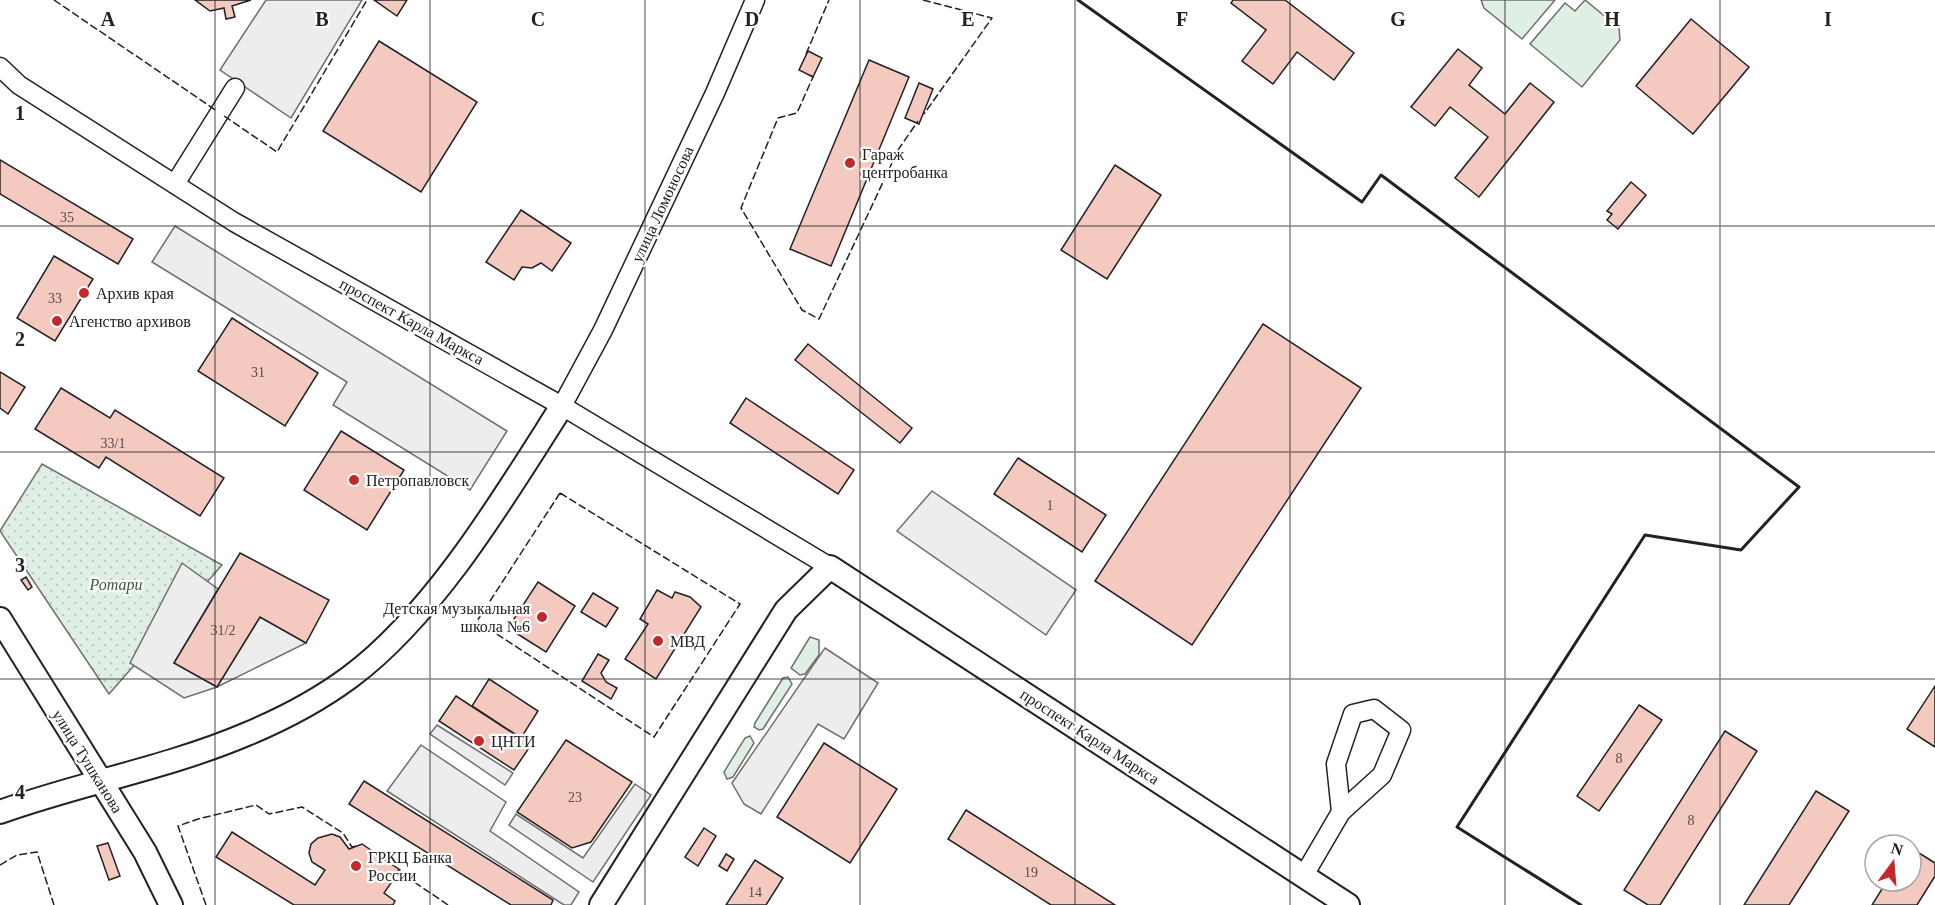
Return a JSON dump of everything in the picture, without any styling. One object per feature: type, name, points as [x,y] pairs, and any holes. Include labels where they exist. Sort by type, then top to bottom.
[{"type":"main road","points":[[0,813],[62,790],[178,759],[246,734],[304,706],[351,677],[386,646],[450,572],[481,530],[562,406]]},
{"type":"main road","points":[[601,905],[786,610],[830,567]]},
{"type":"main road","name":"проспект Карла Маркса","points":[[830,567],[1348,905]]},
{"type":"main road","name":"улица Тушканова","points":[[0,619],[145,852],[171,905]]},
{"type":"street","name":"улица Ломоносова","points":[[562,406],[603,330],[715,93],[755,0]]},
{"type":"street","name":"проспект Карла Маркса","points":[[0,67],[19,85],[273,244],[562,406],[830,567]]},
{"type":"street","points":[[176,184],[235,88]]},
{"type":"street","points":[[1303,877],[1341,812],[1382,775],[1401,729],[1374,709],[1353,714],[1336,764],[1341,812]]},
{"type":"green space","points":[[1481,0],[1555,0],[1522,39],[1484,8]]},
{"type":"green space","points":[[1585,0],[1619,28],[1620,40],[1582,87],[1530,44],[1565,3],[1575,11]]},
{"type":"green space","name":"Ротари","points":[[42,464],[222,565],[109,694],[0,531]]},
{"type":"green space","points":[[810,637],[819,640],[819,655],[805,674],[800,675],[791,668]]},
{"type":"green space","points":[[788,677],[792,684],[763,729],[759,730],[754,727],[783,678]]},
{"type":"green space","points":[[750,736],[754,743],[733,777],[727,779],[724,772],[745,738]]},
{"type":"shaded area","points":[[266,0],[362,0],[291,118],[220,70]]},
{"type":"shaded area","points":[[175,226],[507,431],[470,490],[333,405],[347,382],[152,262]]},
{"type":"shaded area","points":[[932,491],[1076,590],[1046,635],[897,531]]},
{"type":"shaded area","points":[[182,563],[218,589],[174,663],[217,687],[184,698],[130,663]]},
{"type":"shaded area","points":[[260,617],[306,643],[217,687]]},
{"type":"shaded area","points":[[825,648],[878,683],[844,739],[818,724],[761,814],[744,804],[732,783]]},
{"type":"shaded area","points":[[437,725],[513,773],[505,785],[430,734]]},
{"type":"shaded area","points":[[421,745],[506,802],[490,831],[579,892],[571,905],[564,905],[387,791]]},
{"type":"shaded area","points":[[635,784],[651,795],[593,882],[509,825],[516,814],[583,858]]},
{"type":"building","points":[[195,0],[251,0],[232,6],[235,17],[226,19],[224,8],[210,11]]},
{"type":"building","points":[[374,0],[407,0],[397,16]]},
{"type":"building","points":[[1233,0],[1285,0],[1354,53],[1334,80],[1297,52],[1273,84],[1242,61],[1266,30],[1231,3]]},
{"type":"building","points":[[1691,19],[1749,67],[1693,134],[1636,86]]},
{"type":"building","points":[[379,41],[477,102],[421,192],[323,131]]},
{"type":"building","points":[[1458,49],[1482,68],[1469,85],[1505,114],[1530,83],[1554,102],[1479,197],[1455,178],[1488,137],[1450,107],[1435,126],[1411,107]]},
{"type":"building","points":[[808,51],[822,58],[813,77],[799,70]]},
{"type":"building","name":"Гараж центробанка","points":[[869,60],[909,77],[831,266],[790,249]]},
{"type":"building","points":[[919,83],[933,89],[919,124],[905,118]]},
{"type":"building","points":[[0,160],[133,239],[118,264],[0,194]]},
{"type":"building","points":[[1115,165],[1161,195],[1107,279],[1061,250]]},
{"type":"building","points":[[1631,182],[1646,195],[1618,229],[1607,220],[1612,214],[1607,211]]},
{"type":"building","points":[[521,210],[571,243],[552,271],[541,263],[532,268],[522,267],[514,280],[486,262]]},
{"type":"building","points":[[54,256],[93,279],[55,341],[17,318]]},
{"type":"building","points":[[232,318],[318,373],[285,426],[198,371]]},
{"type":"building","points":[[1263,324],[1361,388],[1192,645],[1095,581]]},
{"type":"building","points":[[808,344],[912,428],[900,443],[795,360]]},
{"type":"building","points":[[0,372],[25,387],[8,414],[0,408]]},
{"type":"building","points":[[61,388],[110,418],[115,410],[224,478],[200,516],[106,457],[99,468],[35,429]]},
{"type":"building","points":[[746,398],[854,470],[838,494],[730,423]]},
{"type":"building","name":"Петропавловск","points":[[341,431],[404,470],[367,530],[304,490]]},
{"type":"building","points":[[1018,458],[1106,515],[1082,552],[994,494]]},
{"type":"building","points":[[240,553],[329,600],[306,643],[260,617],[217,687],[174,663]]},
{"type":"building","points":[[26,577],[32,587],[28,590],[21,580]]},
{"type":"building","name":"Детская музыкальная школа №6","points":[[538,582],[575,606],[546,652],[508,628]]},
{"type":"building","name":"МВД","points":[[657,590],[672,598],[675,592],[690,597],[701,607],[656,679],[625,659],[648,624],[640,619]]},
{"type":"building","points":[[593,593],[618,608],[606,627],[581,612]]},
{"type":"building","points":[[598,654],[609,660],[601,673],[606,682],[617,688],[611,699],[582,681]]},
{"type":"building","points":[[489,679],[538,711],[521,738],[472,706]]},
{"type":"building","points":[[1935,686],[1935,747],[1907,729]]},
{"type":"building","points":[[456,696],[531,745],[514,770],[439,721]]},
{"type":"building","points":[[1639,705],[1662,720],[1599,811],[1577,796]]},
{"type":"building","points":[[1725,731],[1757,751],[1660,905],[1648,905],[1624,890]]},
{"type":"building","points":[[566,740],[632,782],[591,842],[572,848],[517,812]]},
{"type":"building","points":[[824,743],[897,789],[850,863],[777,817]]},
{"type":"building","points":[[364,781],[553,900],[551,905],[511,905],[349,804]]},
{"type":"building","points":[[1816,791],[1849,811],[1789,905],[1744,905]]},
{"type":"building","points":[[966,810],[1115,905],[1051,905],[948,839]]},
{"type":"building","points":[[704,828],[716,836],[698,866],[685,857]]},
{"type":"building","name":"ГРКЦ Банка России","points":[[232,832],[315,885],[325,870],[312,862],[309,853],[311,844],[318,838],[332,834],[340,837],[349,849],[362,844],[400,870],[384,893],[395,901],[393,905],[294,905],[216,857]]},
{"type":"building","points":[[108,843],[120,876],[109,880],[97,846]]},
{"type":"building","points":[[726,854],[734,859],[727,871],[719,866]]},
{"type":"building","points":[[1923,856],[1935,863],[1935,876],[1917,905],[1872,905],[1880,893],[1923,893]]},
{"type":"building","points":[[755,860],[783,878],[766,905],[726,905]]},
{"type":"fence","points":[[54,0],[217,111]]},
{"type":"fence","points":[[224,116],[277,152],[367,0]]},
{"type":"fence","points":[[806,54],[829,0]]},
{"type":"fence","points":[[923,0],[992,18],[924,114]]},
{"type":"fence","points":[[810,75],[813,77],[797,113],[778,118],[741,208],[802,310],[819,319],[898,150],[918,121]]},
{"type":"fence","points":[[560,493],[740,604],[654,737],[477,621],[560,493]]},
{"type":"fence","points":[[206,905],[178,826],[256,805],[269,814],[302,807],[343,833],[352,847],[356,846]]},
{"type":"fence","points":[[0,865],[17,855],[37,852],[54,905]]},
{"type":"fence","points":[[399,869],[398,871],[448,905]]},
{"type":"wall","points":[[1078,0],[1362,202],[1381,175],[1799,487],[1741,550],[1645,535],[1457,827],[1581,905]]},
{"type":"place","name":"Гараж центробанка","points":[[850,163]]},
{"type":"place","name":"Архив края","points":[[84,293]]},
{"type":"place","name":"Агенство архивов","points":[[57,321]]},
{"type":"place","name":"Петропавловск","points":[[354,480]]},
{"type":"place","name":"Детская музыкальная школа №6","points":[[542,617]]},
{"type":"place","name":"МВД","points":[[658,641]]},
{"type":"place","name":"ЦНТИ","points":[[479,741]]},
{"type":"place","name":"ГРКЦ Банка России","points":[[356,866]]}]
